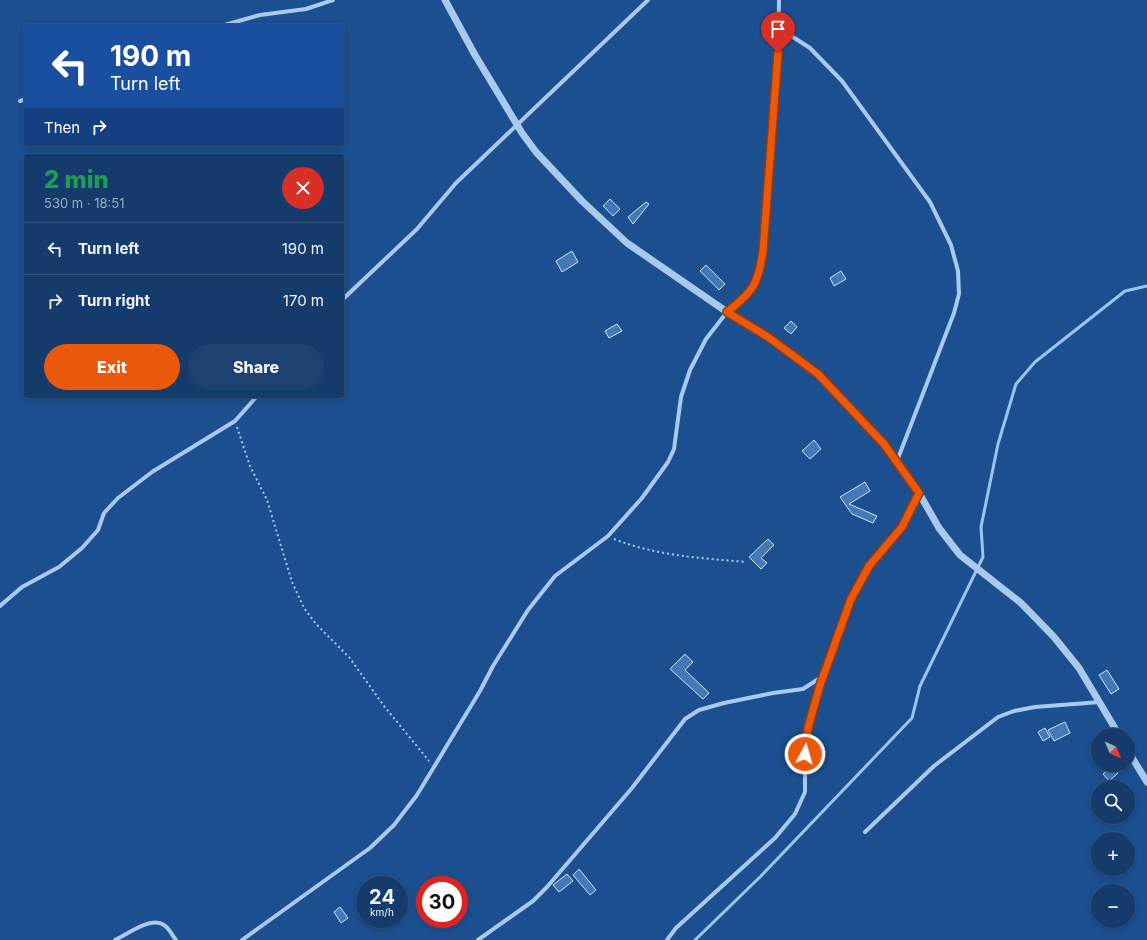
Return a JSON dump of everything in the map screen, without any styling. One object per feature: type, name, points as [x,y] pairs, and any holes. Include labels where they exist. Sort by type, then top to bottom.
[{"type":"street","points":[[228,24],[260,15],[306,9],[333,0]]},
{"type":"street","points":[[445,0],[475,55],[518,126],[536,152],[582,201],[627,243],[727,312],[768,337],[818,374],[884,444],[919,493],[939,528],[955,549],[1037,618],[1079,668],[1115,728]]},
{"type":"street","points":[[344,298],[420,226],[456,183],[518,126],[648,0]]},
{"type":"street","points":[[242,940],[370,848],[394,825],[417,795],[434,768],[480,691],[492,666],[528,610],[555,576],[608,536],[642,498],[668,462],[674,449],[685,381],[706,339],[727,312],[751,290],[759,276],[763,251],[773,129],[779,28],[779,0]]},
{"type":"street","points":[[779,28],[810,48],[842,81],[930,202],[951,245],[958,271],[959,294],[954,313],[897,461]]},
{"type":"street","points":[[20,101],[24,100]]},
{"type":"street","points":[[0,606],[22,588],[59,567],[82,548],[98,530],[104,513],[118,498],[152,472],[235,421],[255,398]]},
{"type":"street","points":[[667,940],[676,928],[775,838],[795,814],[805,792],[805,744],[823,676],[851,599],[869,566],[902,527],[919,493]]},
{"type":"street","points":[[478,940],[533,901],[547,887],[632,788],[685,719],[699,710],[724,703],[773,693],[803,689],[823,676]]},
{"type":"street","points":[[865,832],[934,766],[998,717],[1014,711],[1035,707],[1100,702]]},
{"type":"street","points":[[1135,762],[1147,782]]},
{"type":"street","points":[[116,940],[151,923],[158,922],[164,925],[176,940]]},
{"type":"path","points":[[235,421],[250,466],[267,500],[292,582],[304,608],[316,624],[349,657],[384,706],[434,768]]},
{"type":"path","points":[[608,536],[644,550],[666,554],[746,562]]},
{"type":"building","points":[[610,199],[620,209],[613,216],[603,206]]},
{"type":"building","points":[[646,202],[649,204],[633,224],[628,217]]},
{"type":"building","points":[[572,251],[578,262],[562,272],[556,261]]},
{"type":"building","points":[[706,265],[725,284],[719,290],[700,271]]},
{"type":"building","points":[[841,271],[846,279],[834,286],[830,278]]},
{"type":"building","points":[[791,321],[797,327],[791,334],[784,328]]},
{"type":"building","points":[[617,324],[622,331],[609,338],[605,331]]},
{"type":"building","points":[[814,440],[821,449],[810,459],[802,451]]},
{"type":"building","points":[[865,482],[870,491],[849,504],[877,516],[873,523],[852,514],[840,497]]},
{"type":"building","points":[[768,539],[774,545],[761,558],[767,563],[761,569],[749,557]]},
{"type":"building","points":[[685,654],[693,662],[685,670],[709,693],[703,699],[670,669]]},
{"type":"building","points":[[1107,670],[1119,689],[1111,694],[1099,675]]},
{"type":"building","points":[[1065,722],[1070,733],[1054,741],[1048,730]]},
{"type":"building","points":[[1045,728],[1050,737],[1043,741],[1038,732]]},
{"type":"building","points":[[1105,772],[1118,773],[1110,780],[1108,780],[1103,774]]},
{"type":"building","points":[[579,869],[596,890],[590,895],[573,875]]},
{"type":"building","points":[[567,874],[573,881],[559,892],[553,885]]},
{"type":"building","points":[[340,907],[348,918],[341,923],[334,912]]},
{"type":"waterway","points":[[695,940],[761,876],[912,718],[920,686],[983,557],[981,527],[998,444],[1016,384],[1035,362],[1125,291],[1147,286]]},
{"type":"route","points":[[778,53],[763,251],[759,276],[751,290],[743,299],[727,312],[768,337],[818,374],[884,444],[919,493],[902,527],[869,566],[851,599],[820,685],[808,728],[805,754]]}]
